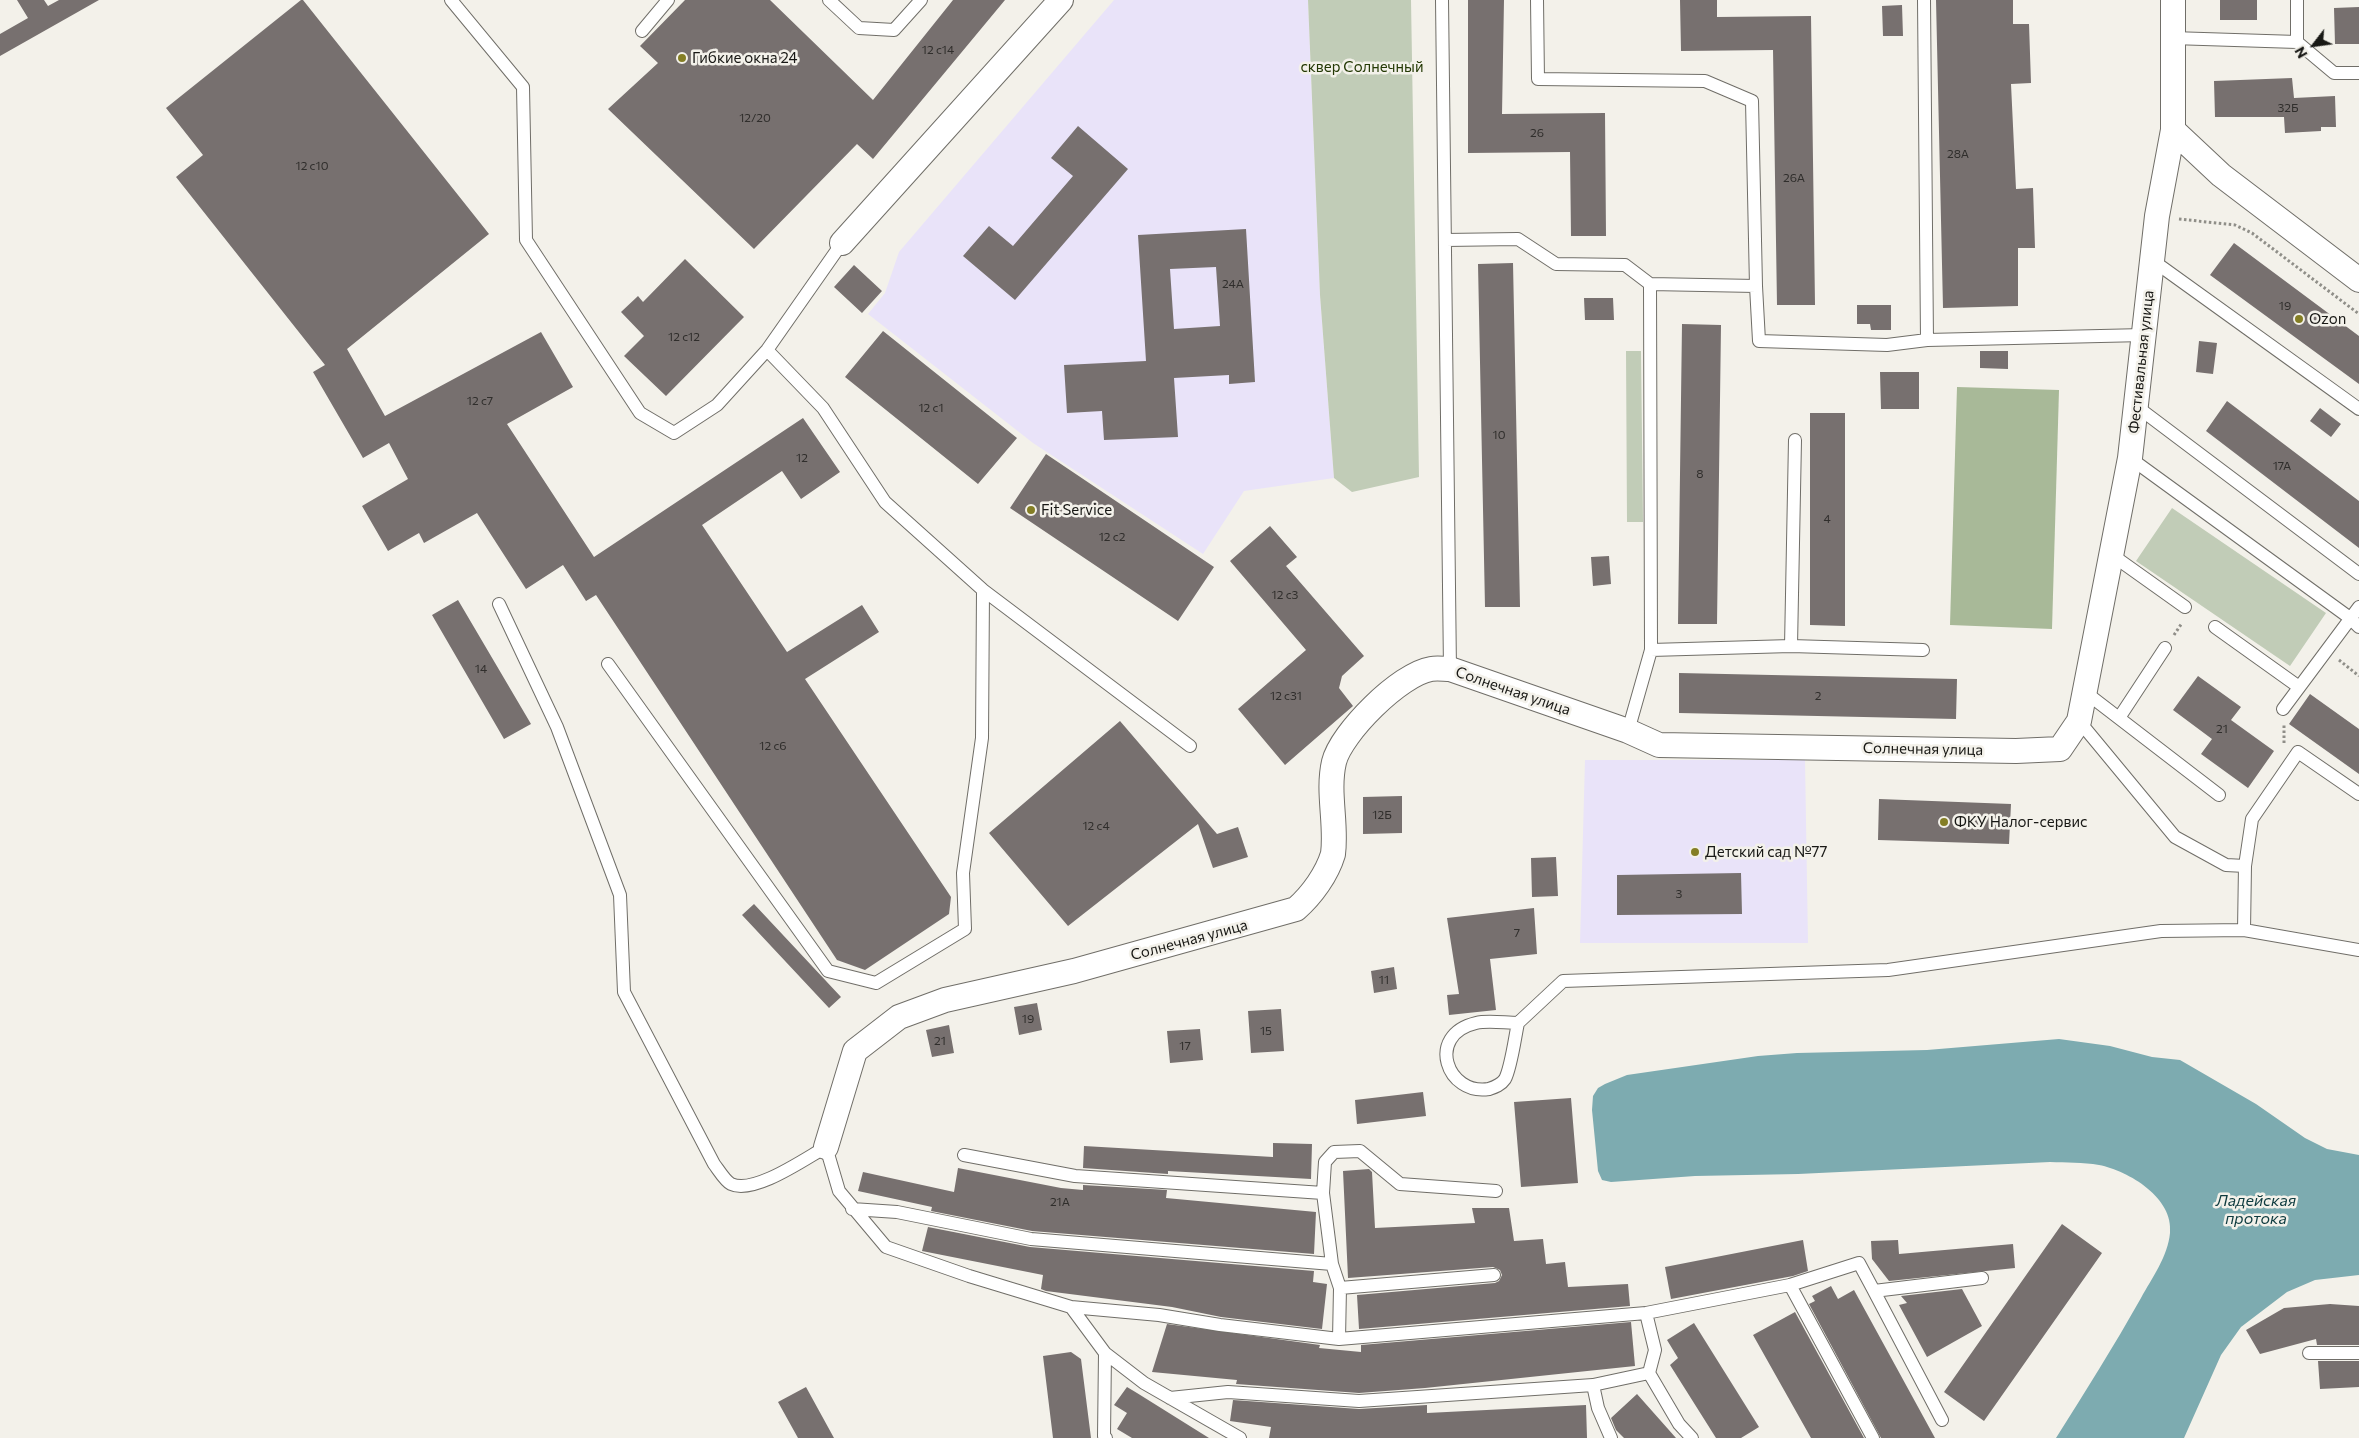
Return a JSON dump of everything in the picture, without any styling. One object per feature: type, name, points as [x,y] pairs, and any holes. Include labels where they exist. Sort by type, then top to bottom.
[{"type":"street","points":[[842,243],[1061,0]]},
{"type":"street","name":"Фестивальная улица","points":[[2079,721],[2130,458],[2157,216],[2173,130],[2173,0]]},
{"type":"street","points":[[2173,130],[2221,175],[2359,280]]},
{"type":"street","name":"Солнечная улица","points":[[826,1147],[855,1051],[899,1016],[945,1000],[1074,971],[1296,908],[1306,900],[1330,866],[1333,854],[1332,780],[1338,749],[1366,715],[1400,684],[1413,676],[1431,669],[1450,669],[1628,731],[1659,745],[2016,751],[2060,749],[2079,721]]},
{"type":"lane","points":[[451,0],[523,87],[526,240],[640,414],[674,433],[717,405],[767,350],[842,243]]},
{"type":"lane","points":[[642,30],[668,0]]},
{"type":"lane","points":[[829,0],[859,28],[894,30],[921,0]]},
{"type":"lane","points":[[1442,0],[1450,669]]},
{"type":"lane","points":[[1537,0],[1538,79],[1705,81],[1752,101],[1758,341],[1887,345],[1927,340],[2144,335]]},
{"type":"lane","points":[[1924,0],[1927,340]]},
{"type":"lane","points":[[2296,0],[2297,42]]},
{"type":"lane","points":[[2172,38],[2297,42],[2334,73],[2359,73]]},
{"type":"lane","points":[[1445,240],[1518,239],[1556,264],[1625,265],[1650,284],[1756,286]]},
{"type":"lane","points":[[2152,260],[2359,409]]},
{"type":"lane","points":[[1628,731],[1651,650],[1650,284]]},
{"type":"lane","points":[[767,350],[823,408],[885,502],[983,590],[1190,746]]},
{"type":"lane","points":[[2136,406],[2359,574]]},
{"type":"lane","points":[[1791,646],[1795,440]]},
{"type":"lane","points":[[2130,458],[2355,623]]},
{"type":"lane","points":[[2112,555],[2185,612]]},
{"type":"lane","points":[[608,664],[828,971],[876,983],[965,929],[963,873],[982,738],[983,590]]},
{"type":"lane","points":[[499,604],[557,727],[620,895],[624,992],[714,1164],[731,1184],[745,1186],[776,1176],[826,1147],[840,1191],[852,1209],[886,1247],[969,1276],[1070,1307],[1159,1315],[1220,1325],[1339,1340],[1646,1314],[1790,1285],[1859,1264],[1942,1420]]},
{"type":"lane","points":[[2283,710],[2326,651],[2355,623],[2359,608]]},
{"type":"lane","points":[[2214,627],[2299,687]]},
{"type":"lane","points":[[1651,650],[1791,646],[1923,650]]},
{"type":"lane","points":[[2119,718],[2165,648]]},
{"type":"lane","points":[[2085,692],[2219,795]]},
{"type":"lane","points":[[2079,721],[2175,837],[2226,865],[2245,866]]},
{"type":"lane","points":[[2244,930],[2245,866],[2252,819],[2298,752],[2359,794]]},
{"type":"lane","points":[[1518,1023],[1477,1022],[1459,1029],[1450,1038],[1448,1044],[1449,1070],[1464,1085],[1480,1090],[1496,1087],[1505,1079],[1518,1023],[1563,981],[1888,970],[2161,931],[2244,930],[2359,950]]},
{"type":"lane","points":[[1339,1340],[1340,1288],[1332,1264],[1323,1193],[1324,1162],[1334,1152],[1360,1151],[1400,1184],[1496,1191]]},
{"type":"lane","points":[[964,1155],[1075,1176],[1323,1193]]},
{"type":"lane","points":[[852,1209],[897,1212],[1031,1239],[1332,1264]]},
{"type":"lane","points":[[1340,1288],[1494,1275]]},
{"type":"lane","points":[[1874,1291],[1982,1278]]},
{"type":"lane","points":[[1790,1285],[1873,1438]]},
{"type":"lane","points":[[1070,1307],[1105,1353],[1144,1382],[1240,1438]]},
{"type":"lane","points":[[1646,1314],[1656,1350],[1649,1373],[1679,1424],[1692,1438]]},
{"type":"lane","points":[[1105,1353],[1104,1436],[1106,1438]]},
{"type":"lane","points":[[2309,1353],[2359,1353]]},
{"type":"lane","points":[[1170,1398],[1228,1392],[1359,1401],[1593,1385],[1649,1373]]},
{"type":"lane","points":[[1593,1385],[1598,1408],[1611,1438]]},
{"type":"path","points":[[2169,218],[2235,225],[2252,233],[2359,314]]},
{"type":"path","points":[[2165,648],[2185,612]]},
{"type":"path","points":[[2326,651],[2359,676]]},
{"type":"shaded area","points":[[1114,0],[1308,0],[1320,295],[1334,478],[1244,491],[1203,554],[1033,443],[868,314],[885,293],[899,252]]},
{"type":"shaded area","name":"Детский сад №77","points":[[1585,760],[1805,760],[1808,943],[1580,943]]},
{"type":"green space","name":"сквер Солнечный","points":[[1308,0],[1411,0],[1419,477],[1352,492],[1334,478],[1320,295]]},
{"type":"green space","points":[[1626,351],[1641,351],[1643,522],[1627,522]]},
{"type":"green space","points":[[1957,387],[2059,390],[2052,629],[1950,625]]},
{"type":"green space","points":[[2172,508],[2326,613],[2290,666],[2136,561]]},
{"type":"water","name":"Ладейская протока","points":[[2059,1039],[2110,1046],[2152,1057],[2180,1060],[2256,1104],[2305,1138],[2327,1149],[2359,1155],[2359,1275],[2315,1280],[2287,1292],[2241,1327],[2221,1355],[2184,1438],[2056,1438],[2154,1275],[2169,1242],[2169,1220],[2165,1208],[2147,1188],[2123,1173],[2093,1164],[2050,1162],[1798,1174],[1695,1176],[1611,1182],[1602,1180],[1598,1171],[1592,1110],[1593,1096],[1598,1088],[1627,1075],[1758,1056],[1797,1053],[1927,1050]]},
{"type":"building","points":[[17,0],[44,0],[48,6],[59,0],[99,0],[0,56],[0,34],[28,18]]},
{"type":"building","points":[[303,0],[489,234],[347,349],[385,416],[541,332],[573,387],[507,424],[594,557],[803,418],[840,472],[801,499],[782,471],[702,525],[787,652],[862,605],[879,632],[805,679],[951,897],[949,914],[865,970],[837,960],[596,595],[586,601],[563,565],[526,589],[477,513],[424,543],[419,533],[388,551],[362,506],[408,479],[389,443],[363,458],[313,372],[325,365],[176,177],[203,155],[166,108]]},
{"type":"building","points":[[685,0],[770,0],[873,100],[953,0],[1005,0],[873,159],[857,144],[754,249],[608,109],[658,63],[640,46]]},
{"type":"building","points":[[1468,0],[1504,0],[1502,114],[1605,113],[1606,236],[1571,236],[1570,152],[1468,153]]},
{"type":"building","points":[[1680,0],[1717,0],[1717,17],[1811,16],[1815,305],[1777,305],[1773,50],[1681,51]]},
{"type":"building","points":[[1936,0],[2013,0],[2013,24],[2029,24],[2031,83],[2011,84],[2016,189],[2033,188],[2035,248],[2018,248],[2018,306],[1943,308]]},
{"type":"building","points":[[2220,0],[2257,0],[2257,20],[2220,20]]},
{"type":"building","points":[[1902,5],[1903,36],[1883,36],[1882,6]]},
{"type":"building","points":[[2359,7],[2359,44],[2335,44],[2334,8]]},
{"type":"building","points":[[2292,78],[2294,98],[2335,96],[2336,127],[2321,127],[2321,131],[2285,133],[2284,117],[2215,117],[2214,81]]},
{"type":"building","points":[[1078,126],[1128,169],[1015,300],[963,256],[989,226],[1013,246],[1073,176],[1051,158]]},
{"type":"building","points":[[1246,229],[1255,382],[1229,384],[1229,375],[1174,378],[1178,437],[1104,440],[1102,411],[1067,413],[1064,365],[1146,361],[1138,235]],"holes":[[[1216,267],[1220,326],[1174,329],[1170,269]]]},
{"type":"building","points":[[2234,243],[2359,336],[2359,384],[2210,275]]},
{"type":"building","points":[[685,259],[744,317],[666,396],[624,356],[644,336],[621,312],[638,296],[643,302]]},
{"type":"building","points":[[1513,263],[1520,607],[1485,607],[1478,264]]},
{"type":"building","points":[[854,265],[882,291],[862,313],[834,287]]},
{"type":"building","points":[[1584,298],[1613,298],[1614,320],[1585,320]]},
{"type":"building","points":[[1857,305],[1891,305],[1891,330],[1871,330],[1870,324],[1857,324]]},
{"type":"building","points":[[1682,324],[1721,325],[1717,624],[1678,624]]},
{"type":"building","points":[[883,331],[1017,438],[978,484],[845,377]]},
{"type":"building","points":[[2199,341],[2217,343],[2213,374],[2196,372]]},
{"type":"building","points":[[1980,351],[2008,351],[2008,369],[1980,368]]},
{"type":"building","points":[[1880,372],[1919,372],[1919,409],[1881,409]]},
{"type":"building","points":[[2227,401],[2359,501],[2359,548],[2206,431]]},
{"type":"building","points":[[2320,408],[2341,424],[2331,437],[2310,421]]},
{"type":"building","points":[[1810,413],[1845,413],[1845,626],[1810,625]]},
{"type":"building","points":[[1046,454],[1214,567],[1178,621],[1010,508]]},
{"type":"building","points":[[1270,526],[1297,557],[1286,566],[1364,656],[1342,676],[1339,688],[1353,706],[1285,765],[1238,709],[1306,650],[1230,561]]},
{"type":"building","points":[[1609,556],[1611,584],[1593,586],[1591,557]]},
{"type":"building","points":[[458,600],[531,724],[504,739],[432,615]]},
{"type":"building","points":[[1679,673],[1957,679],[1956,719],[1679,713]]},
{"type":"building","points":[[2198,676],[2241,707],[2231,720],[2274,751],[2248,788],[2201,754],[2212,739],[2173,710]]},
{"type":"building","points":[[2310,694],[2359,729],[2359,774],[2289,724]]},
{"type":"building","points":[[1120,721],[1217,834],[1238,827],[1248,857],[1213,868],[1198,824],[1068,926],[989,833]]},
{"type":"building","points":[[1402,796],[1402,833],[1363,834],[1363,797]]},
{"type":"building","name":"ФКУ Налог-сервис","points":[[1879,799],[2011,804],[2009,844],[1878,840]]},
{"type":"building","points":[[1556,857],[1558,896],[1532,897],[1531,858]]},
{"type":"building","points":[[1741,873],[1742,914],[1617,915],[1617,875]]},
{"type":"building","points":[[754,904],[841,997],[829,1008],[742,915]]},
{"type":"building","points":[[1534,908],[1537,954],[1490,959],[1496,1010],[1449,1015],[1447,995],[1459,994],[1447,918]]},
{"type":"building","points":[[1394,967],[1397,989],[1374,993],[1371,971]]},
{"type":"building","points":[[1037,1003],[1042,1030],[1019,1035],[1014,1007]]},
{"type":"building","points":[[1281,1009],[1284,1051],[1251,1053],[1248,1011]]},
{"type":"building","points":[[949,1025],[954,1053],[932,1057],[926,1030]]},
{"type":"building","points":[[1200,1029],[1203,1060],[1170,1063],[1167,1031]]},
{"type":"building","points":[[1423,1092],[1426,1116],[1357,1124],[1355,1100]]},
{"type":"building","points":[[1571,1098],[1578,1183],[1521,1187],[1514,1102]]},
{"type":"building","points":[[1273,1143],[1312,1144],[1311,1179],[1168,1171],[1168,1174],[1083,1168],[1084,1146],[1273,1157]]},
{"type":"building","points":[[958,1168],[1061,1188],[1083,1190],[1083,1185],[1167,1190],[1166,1198],[1316,1212],[1314,1254],[1032,1231],[931,1211],[932,1207],[858,1191],[863,1172],[954,1192]]},
{"type":"building","points":[[1369,1169],[1372,1172],[1375,1228],[1475,1223],[1472,1208],[1509,1208],[1514,1241],[1543,1239],[1546,1264],[1565,1262],[1568,1287],[1628,1284],[1630,1306],[1359,1329],[1357,1295],[1495,1283],[1499,1281],[1502,1275],[1500,1270],[1493,1267],[1348,1278],[1343,1171]]},
{"type":"building","points":[[2062,1224],[2102,1253],[1984,1421],[1944,1392]]},
{"type":"building","points":[[928,1227],[1030,1247],[1314,1271],[1313,1282],[1327,1284],[1322,1329],[1221,1317],[1172,1307],[1046,1291],[1041,1289],[1043,1275],[922,1251]]},
{"type":"building","points":[[1803,1240],[1808,1271],[1793,1276],[1671,1299],[1665,1267]]},
{"type":"building","points":[[1898,1240],[1899,1254],[2013,1244],[2015,1268],[1889,1281],[1872,1259],[1871,1241]]},
{"type":"building","points":[[1831,1286],[1838,1299],[1854,1290],[1935,1438],[1881,1438],[1809,1304],[1815,1301],[1812,1296]]},
{"type":"building","points":[[1962,1289],[1982,1326],[1927,1357],[1899,1305],[1907,1303],[1901,1296]]},
{"type":"building","points":[[2330,1304],[2359,1306],[2359,1345],[2317,1345],[2316,1339],[2260,1354],[2246,1330],[2284,1308]]},
{"type":"building","points":[[1795,1312],[1864,1438],[1811,1438],[1753,1335]]},
{"type":"building","points":[[1631,1322],[1635,1366],[1425,1388],[1359,1393],[1236,1384],[1237,1380],[1152,1372],[1167,1324],[1320,1345],[1319,1348],[1361,1352],[1361,1345]]},
{"type":"building","points":[[1694,1323],[1759,1427],[1741,1438],[1716,1438],[1670,1365],[1678,1358],[1667,1340]]},
{"type":"building","points":[[1071,1352],[1081,1359],[1091,1438],[1053,1438],[1043,1356]]},
{"type":"building","points":[[2318,1361],[2359,1361],[2359,1387],[2320,1389]]},
{"type":"building","points":[[806,1387],[834,1438],[798,1438],[778,1402]]},
{"type":"building","points":[[1127,1387],[1209,1438],[1132,1438],[1117,1429],[1127,1413],[1114,1405]]},
{"type":"building","points":[[1637,1394],[1676,1438],[1624,1438],[1616,1430],[1611,1418]]},
{"type":"building","points":[[1233,1400],[1359,1409],[1427,1405],[1427,1413],[1586,1405],[1587,1438],[1269,1438],[1271,1427],[1230,1421]]},
{"type":"place","name":"Гибкие окна 24","points":[[682,58]]},
{"type":"place","name":"Ozon","points":[[2299,319]]},
{"type":"place","name":"Fit Service","points":[[1031,510]]},
{"type":"place","name":"ФКУ Налог-сервис","points":[[1944,822]]},
{"type":"place","name":"Детский сад №77","points":[[1695,852]]}]
